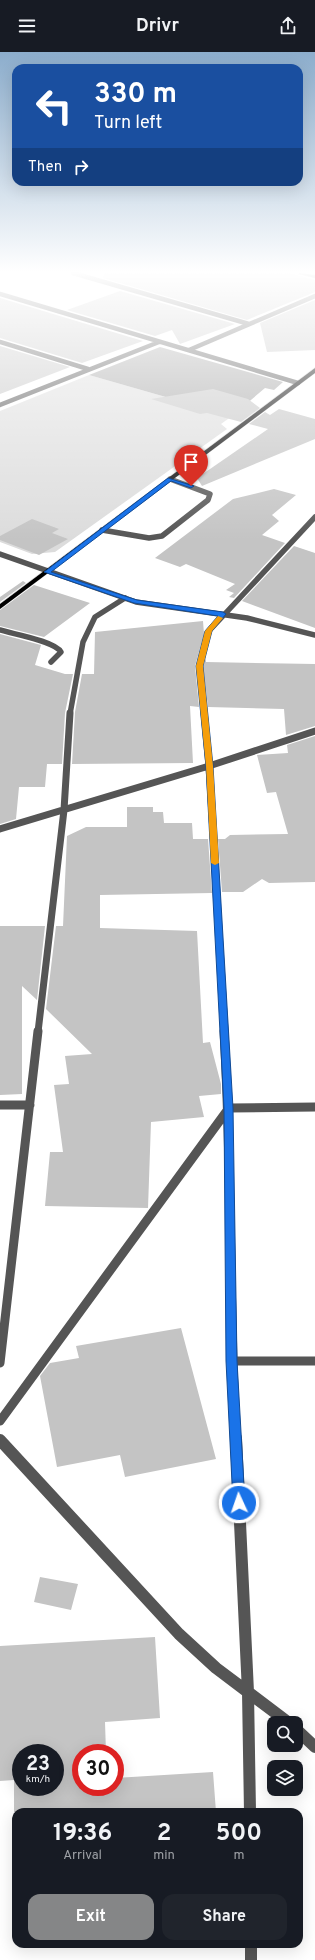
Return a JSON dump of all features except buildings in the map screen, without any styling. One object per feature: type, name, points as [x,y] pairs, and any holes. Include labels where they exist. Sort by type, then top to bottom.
[{"type":"main road","points":[[0,607],[315,370]]},
{"type":"street","points":[[65,362],[88,369]]},
{"type":"street","points":[[0,406],[106,362]]},
{"type":"street","points":[[229,362],[298,383]]},
{"type":"street","points":[[0,399],[8,402]]},
{"type":"street","points":[[102,530],[149,538],[162,536],[208,500],[210,494],[170,479]]},
{"type":"street","points":[[250,1808],[248,1692],[232,1361],[228,1108],[209,766],[199,666],[209,631],[223,614],[315,517]]},
{"type":"street","points":[[0,554],[47,572],[136,602],[223,614],[315,635]]},
{"type":"street","points":[[0,1363],[64,810],[70,707],[83,642],[95,617],[125,598]]},
{"type":"street","points":[[0,630],[51,644],[59,648],[61,652],[51,662]]},
{"type":"street","points":[[0,829],[209,766],[315,732]]},
{"type":"street","points":[[0,1105],[30,1105]]},
{"type":"street","points":[[228,1108],[315,1107]]},
{"type":"street","points":[[0,1421],[228,1108]]},
{"type":"street","points":[[232,1361],[315,1361]]},
{"type":"street","points":[[0,1440],[179,1634],[216,1668],[280,1716]]},
{"type":"street","points":[[303,1736],[315,1747]]},
{"type":"street","points":[[251,1948],[251,1960]]},
{"type":"shaded area","points":[[122,362],[213,362],[283,382],[274,390],[265,388],[232,416],[89,375]]},
{"type":"shaded area","points":[[89,375],[232,416],[221,424],[227,429],[55,552],[32,554],[0,542],[0,411]]},
{"type":"slow traffic","points":[[215,863],[209,766],[199,666],[209,631],[220,618]]},
{"type":"route","points":[[191,486],[170,479],[47,572],[136,602],[190,608],[223,614],[209,631],[199,666],[209,766],[228,1108],[232,1361],[239,1503]]}]
